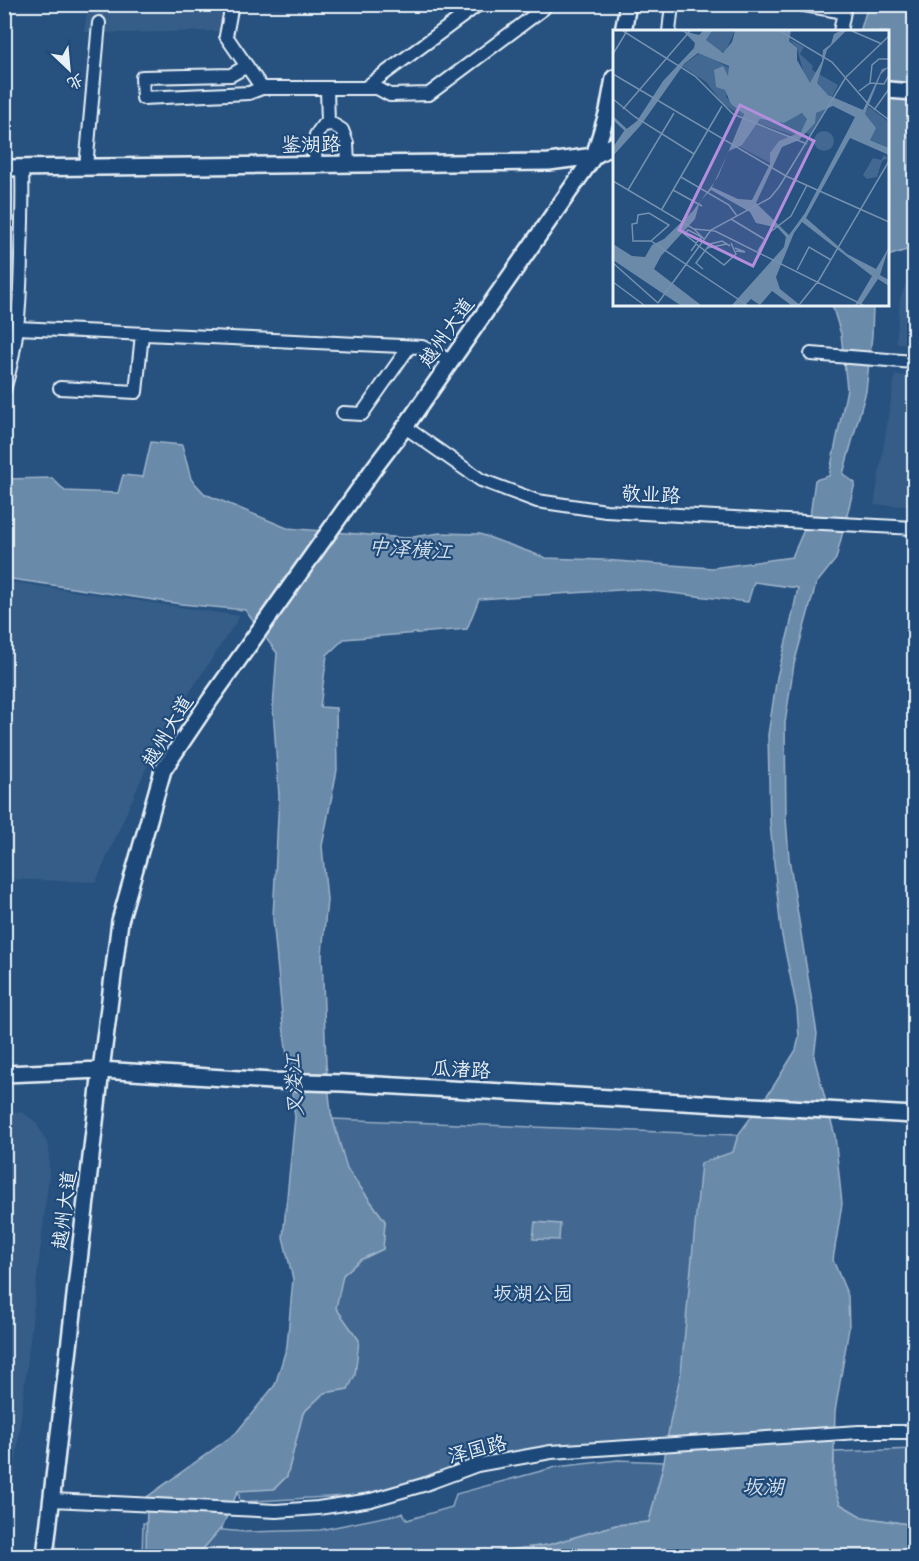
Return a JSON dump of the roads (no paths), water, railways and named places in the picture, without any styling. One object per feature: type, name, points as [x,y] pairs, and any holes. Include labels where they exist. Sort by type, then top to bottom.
[{"type":"street","points":[[232,4],[226,36],[262,88]]},
{"type":"street","points":[[365,88],[479,4]]},
{"type":"street","points":[[247,66],[231,75],[142,77],[143,98],[249,93],[262,88],[377,88],[390,95],[429,94],[544,8],[544,4]]},
{"type":"street","points":[[625,30],[628,4]]},
{"type":"street","points":[[669,30],[672,4]]},
{"type":"street","points":[[799,4],[845,8],[840,30]]},
{"type":"street","points":[[86,167],[99,23]]},
{"type":"street","name":"越州大道","points":[[45,1557],[120,921],[163,770],[594,156],[613,87]]},
{"type":"street","points":[[327,88],[328,124]]},
{"type":"street","points":[[889,90],[915,92]]},
{"type":"street","points":[[315,165],[316,135],[323,125],[328,124],[342,130],[347,142],[348,164]]},
{"type":"street","name":"鉴湖路","points":[[4,168],[549,162],[594,156],[613,147]]},
{"type":"street","points":[[4,390],[18,328],[22,168]]},
{"type":"street","points":[[18,328],[422,347],[452,361]]},
{"type":"street","points":[[60,388],[136,392],[142,334]]},
{"type":"street","points":[[343,413],[362,414],[409,347]]},
{"type":"street","points":[[811,354],[915,362]]},
{"type":"street","name":"敬业路","points":[[405,427],[481,480],[537,501],[606,511],[915,528]]},
{"type":"street","name":"瓜渚路","points":[[4,1074],[101,1070],[915,1115]]},
{"type":"street","name":"泽国路","points":[[52,1500],[276,1511],[318,1508],[372,1500],[423,1485],[477,1465],[551,1452],[859,1432],[915,1432]]},
{"type":"water","points":[[868,5],[914,5],[914,241],[910,249],[889,256],[889,30],[861,30]]},
{"type":"water","points":[[832,306],[873,306],[866,391],[843,474],[855,483],[836,559],[816,584],[794,664],[785,723],[786,818],[789,858],[817,1034],[814,1057],[835,1136],[842,1204],[833,1260],[848,1296],[849,1328],[835,1412],[833,1484],[840,1504],[862,1517],[914,1525],[914,1556],[461,1556],[548,1545],[616,1525],[649,1522],[664,1462],[681,1373],[701,1163],[733,1152],[738,1135],[773,1087],[796,1050],[799,1037],[797,1009],[781,931],[770,824],[768,735],[777,677],[798,588],[754,582],[748,602],[636,589],[479,599],[467,629],[344,639],[327,655],[320,707],[336,708],[337,770],[322,846],[327,900],[322,954],[326,1064],[331,1113],[347,1169],[385,1221],[383,1249],[360,1260],[343,1275],[336,1308],[359,1340],[355,1375],[348,1389],[324,1393],[303,1413],[287,1476],[274,1489],[238,1491],[222,1527],[197,1556],[146,1556],[147,1497],[236,1433],[275,1385],[287,1346],[293,1279],[283,1237],[295,1117],[283,1025],[273,918],[279,796],[273,708],[277,653],[245,610],[181,604],[5,578],[5,479],[52,478],[65,491],[118,493],[123,475],[143,477],[151,442],[182,445],[191,479],[205,494],[287,528],[405,538],[440,533],[480,534],[546,558],[712,568],[792,557],[810,516],[815,480],[829,476],[847,389],[841,334]]},
{"type":"water","points":[[535,1222],[560,1224],[559,1240],[533,1239]]},
{"type":"water label","name":"中泽横江","points":[[410,549]]},
{"type":"water label","name":"叉溇江","points":[[294,1085]]},
{"type":"water label","name":"坂湖","points":[[763,1487]]},
{"type":"park label","name":"坂湖公园","points":[[533,1293]]}]
